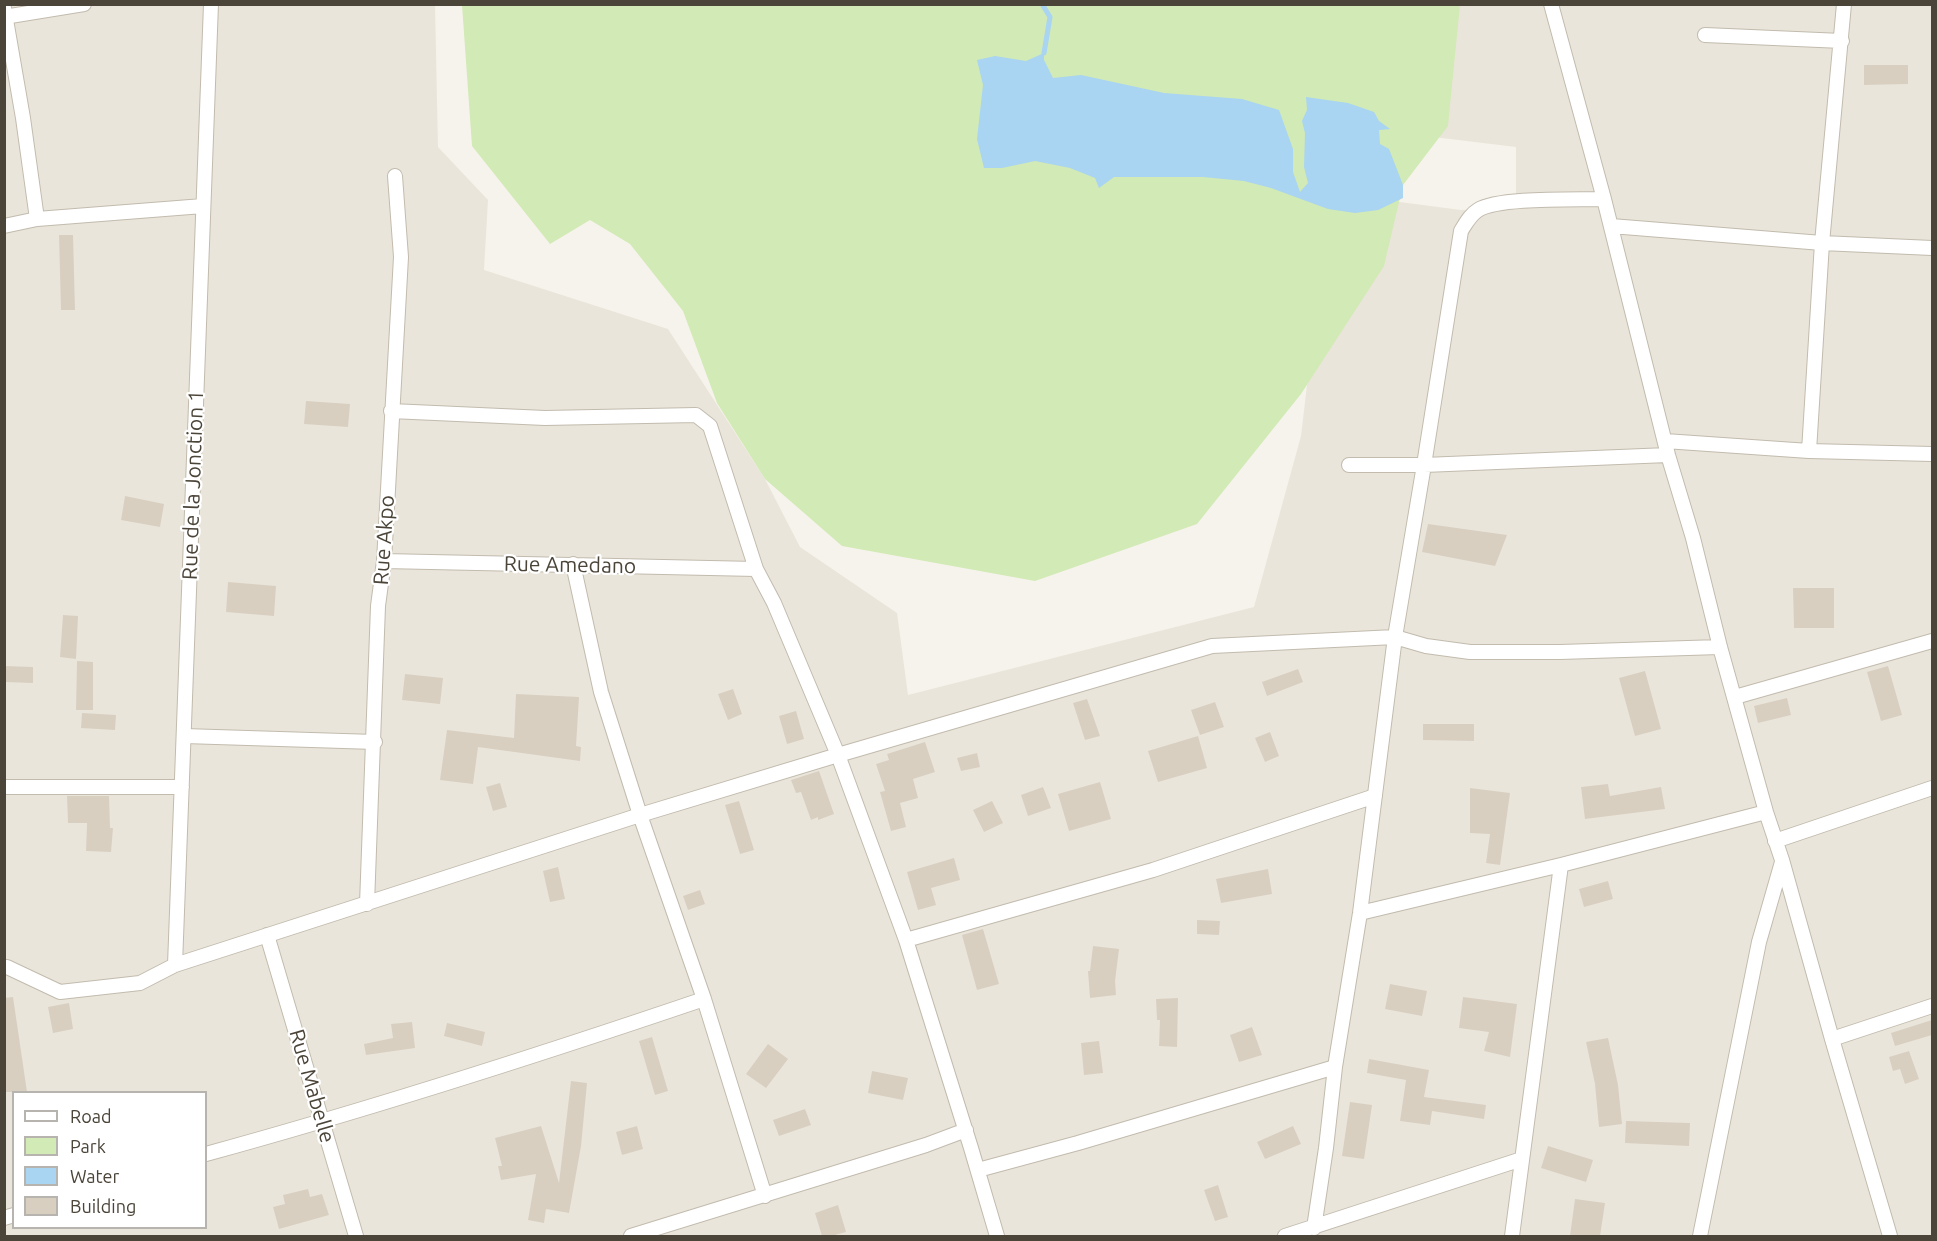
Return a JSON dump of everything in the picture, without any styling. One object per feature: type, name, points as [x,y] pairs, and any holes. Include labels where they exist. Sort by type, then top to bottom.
[{"type":"street","points":[[37,219],[5,14],[84,4]]},
{"type":"street","name":"Rue de la Jonction 1","points":[[175,965],[211,4]]},
{"type":"street","points":[[1551,4],[1720,647],[1890,1236]]},
{"type":"street","points":[[1809,451],[1822,243],[1844,4]]},
{"type":"street","points":[[1705,36],[1842,41]]},
{"type":"street","name":"Rue Akpo","points":[[367,904],[375,742],[378,606],[384,561],[401,257],[395,176]]},
{"type":"street","points":[[1314,1228],[1335,1067],[1360,913],[1395,637],[1425,465],[1461,231],[1471,214],[1481,208],[1500,204],[1604,199]]},
{"type":"street","points":[[4,226],[37,219],[203,206]]},
{"type":"street","points":[[1611,226],[1822,243],[1932,248]]},
{"type":"street","points":[[391,411],[545,418],[696,415],[710,426],[756,569],[774,603],[838,754],[906,940],[997,1236]]},
{"type":"street","points":[[1665,441],[1809,451],[1932,454]]},
{"type":"street","points":[[1348,465],[1425,465],[1668,455]]},
{"type":"street","name":"Rue Amedano","points":[[384,561],[756,569]]},
{"type":"street","points":[[573,564],[601,692],[640,815],[704,999],[765,1196]]},
{"type":"street","points":[[4,967],[60,992],[140,983],[175,965],[640,815],[838,754],[1212,646],[1395,637],[1426,646],[1470,652],[1720,647]]},
{"type":"street","points":[[1735,697],[1932,641]]},
{"type":"street","points":[[184,736],[375,742]]},
{"type":"street","points":[[4,787],[182,787]]},
{"type":"street","points":[[1775,841],[1932,788]]},
{"type":"street","points":[[906,940],[1153,870],[1375,796]]},
{"type":"street","points":[[1360,913],[1561,865],[1766,812]]},
{"type":"street","points":[[1700,1236],[1759,942],[1782,860]]},
{"type":"street","points":[[1512,1236],[1561,865]]},
{"type":"street","name":"Rue Mabelle","points":[[267,935],[356,1236]]},
{"type":"street","points":[[207,1154],[323,1122],[518,1062],[704,999]]},
{"type":"street","points":[[1832,1039],[1932,1006]]},
{"type":"street","points":[[978,1170],[1335,1067]]},
{"type":"street","points":[[631,1236],[659,1232],[966,1130]]},
{"type":"street","points":[[1285,1236],[1522,1159]]},
{"type":"shaded area","points":[[5,5],[435,5],[438,147],[488,200],[484,270],[668,329],[765,479],[800,547],[897,613],[908,695],[1254,607],[1301,436],[1312,343],[1392,201],[1461,210],[1516,208],[1516,147],[1409,134],[1404,5],[1932,5],[1932,1236],[5,1236]]},
{"type":"green space","points":[[462,5],[1460,5],[1448,126],[1403,185],[1384,266],[1301,394],[1197,524],[1035,581],[842,546],[765,479],[717,403],[683,311],[630,244],[590,220],[550,244],[472,146]]},
{"type":"water","points":[[1044,53],[1044,60],[1053,78],[1081,75],[1164,93],[1242,99],[1279,110],[1293,149],[1293,172],[1300,192],[1308,183],[1304,167],[1305,133],[1302,121],[1307,110],[1306,97],[1348,103],[1374,112],[1379,121],[1390,129],[1379,130],[1380,144],[1389,149],[1403,185],[1403,198],[1378,210],[1355,213],[1328,209],[1271,188],[1244,181],[1203,177],[1114,177],[1099,188],[1095,178],[1070,168],[1035,161],[1002,168],[984,168],[977,139],[983,85],[977,60],[995,56],[1026,61]]},
{"type":"building","points":[[1864,65],[1908,65],[1908,84],[1864,85]]},
{"type":"building","points":[[59,235],[73,235],[75,310],[61,310]]},
{"type":"building","points":[[306,401],[350,404],[348,427],[304,424]]},
{"type":"building","points":[[125,496],[164,504],[160,527],[121,520]]},
{"type":"building","points":[[1428,524],[1507,535],[1495,566],[1422,552]]},
{"type":"building","points":[[228,582],[276,586],[274,616],[226,612]]},
{"type":"building","points":[[1793,588],[1834,588],[1834,628],[1794,628]]},
{"type":"building","points":[[63,615],[78,616],[76,659],[60,657]]},
{"type":"building","points":[[77,661],[93,662],[93,710],[76,710]]},
{"type":"building","points":[[4,666],[33,667],[33,683],[4,682]]},
{"type":"building","points":[[1888,666],[1902,715],[1881,721],[1867,672]]},
{"type":"building","points":[[1298,669],[1303,682],[1267,696],[1262,682]]},
{"type":"building","points":[[1645,671],[1661,729],[1635,736],[1619,678]]},
{"type":"building","points":[[405,674],[443,678],[440,704],[402,700]]},
{"type":"building","points":[[733,689],[742,714],[728,720],[718,694]]},
{"type":"building","points":[[516,694],[579,697],[576,746],[581,747],[580,761],[478,747],[473,784],[440,780],[447,730],[514,738]]},
{"type":"building","points":[[1787,698],[1791,715],[1758,723],[1754,706]]},
{"type":"building","points":[[1087,699],[1100,736],[1085,740],[1073,703]]},
{"type":"building","points":[[1215,702],[1224,727],[1200,735],[1191,710]]},
{"type":"building","points":[[796,711],[804,739],[787,744],[779,716]]},
{"type":"building","points":[[82,713],[116,715],[115,730],[81,728]]},
{"type":"building","points":[[1423,724],[1474,724],[1474,741],[1423,740]]},
{"type":"building","points":[[1270,732],[1279,756],[1265,762],[1255,738]]},
{"type":"building","points":[[1198,736],[1207,768],[1158,782],[1148,751]]},
{"type":"building","points":[[925,742],[935,772],[913,779],[918,798],[900,803],[906,827],[891,831],[880,792],[885,791],[876,764],[889,760],[887,754]]},
{"type":"building","points":[[977,753],[980,767],[961,771],[957,758]]},
{"type":"building","points":[[819,771],[834,814],[811,820],[801,792],[796,793],[791,780]]},
{"type":"building","points":[[1100,782],[1111,819],[1069,831],[1058,794]]},
{"type":"building","points":[[500,783],[507,807],[493,811],[486,787]]},
{"type":"building","points":[[1608,784],[1610,796],[1661,787],[1665,809],[1585,819],[1581,787]]},
{"type":"building","points":[[1043,787],[1051,808],[1028,816],[1021,795]]},
{"type":"building","points":[[1470,788],[1510,793],[1500,865],[1486,863],[1490,834],[1470,833]]},
{"type":"building","points":[[67,796],[109,796],[110,828],[113,828],[111,852],[86,851],[87,823],[68,823]]},
{"type":"building","points":[[739,801],[754,850],[740,854],[725,805]]},
{"type":"building","points":[[992,801],[1003,823],[984,832],[973,810]]},
{"type":"building","points":[[954,858],[960,880],[931,888],[936,905],[918,910],[907,872]]},
{"type":"building","points":[[558,867],[565,899],[550,902],[543,871]]},
{"type":"building","points":[[1268,869],[1272,894],[1221,903],[1216,879]]},
{"type":"building","points":[[1608,881],[1613,899],[1584,907],[1579,889]]},
{"type":"building","points":[[700,890],[705,904],[688,910],[683,896]]},
{"type":"building","points":[[1197,920],[1220,921],[1219,935],[1197,934]]},
{"type":"building","points":[[983,929],[999,984],[977,990],[962,935]]},
{"type":"building","points":[[1093,946],[1119,949],[1115,981],[1116,995],[1090,998],[1088,971],[1090,971]]},
{"type":"building","points":[[1390,984],[1427,991],[1422,1016],[1385,1009]]},
{"type":"building","points":[[13,997],[27,1091],[6,1092],[4,998]]},
{"type":"building","points":[[1463,997],[1517,1004],[1510,1057],[1484,1051],[1489,1032],[1459,1028]]},
{"type":"building","points":[[1178,998],[1177,1047],[1159,1046],[1160,1020],[1157,1020],[1156,999]]},
{"type":"building","points":[[69,1003],[73,1029],[53,1033],[48,1007]]},
{"type":"building","points":[[1932,1020],[1932,1035],[1895,1046],[1891,1033]]},
{"type":"building","points":[[412,1022],[415,1048],[366,1055],[364,1044],[393,1038],[391,1024]]},
{"type":"building","points":[[447,1023],[485,1032],[482,1046],[444,1036]]},
{"type":"building","points":[[1252,1027],[1262,1055],[1239,1062],[1230,1035]]},
{"type":"building","points":[[652,1037],[668,1091],[655,1095],[639,1041]]},
{"type":"building","points":[[1608,1038],[1618,1085],[1622,1124],[1599,1127],[1595,1084],[1586,1042]]},
{"type":"building","points":[[1099,1041],[1103,1073],[1084,1075],[1081,1043]]},
{"type":"building","points":[[768,1044],[788,1059],[766,1088],[746,1074]]},
{"type":"building","points":[[1909,1051],[1919,1079],[1905,1084],[1900,1069],[1893,1071],[1889,1057]]},
{"type":"building","points":[[1369,1059],[1429,1070],[1424,1097],[1486,1105],[1484,1119],[1432,1111],[1430,1125],[1400,1121],[1406,1080],[1367,1073]]},
{"type":"building","points":[[872,1071],[908,1078],[903,1100],[868,1093]]},
{"type":"building","points":[[571,1081],[587,1083],[581,1146],[569,1213],[546,1209],[544,1223],[528,1220],[536,1174],[501,1180],[498,1166],[502,1166],[495,1138],[541,1126],[559,1183]]},
{"type":"building","points":[[1350,1102],[1372,1105],[1364,1159],[1342,1156]]},
{"type":"building","points":[[805,1109],[811,1125],[779,1136],[773,1120]]},
{"type":"building","points":[[1626,1121],[1690,1123],[1689,1146],[1625,1143]]},
{"type":"building","points":[[637,1126],[643,1149],[622,1155],[616,1132]]},
{"type":"building","points":[[1293,1126],[1301,1144],[1265,1159],[1257,1142]]},
{"type":"building","points":[[1548,1146],[1593,1160],[1586,1182],[1541,1168]]},
{"type":"building","points":[[1218,1185],[1228,1217],[1215,1221],[1204,1190]]},
{"type":"building","points":[[308,1189],[310,1197],[322,1194],[329,1215],[279,1229],[273,1207],[285,1204],[283,1195]]},
{"type":"building","points":[[1575,1199],[1605,1203],[1600,1236],[1570,1236]]},
{"type":"building","points":[[838,1205],[846,1232],[822,1236],[815,1213]]},
{"type":"waterway","points":[[1042,4],[1050,17],[1044,53]]}]
